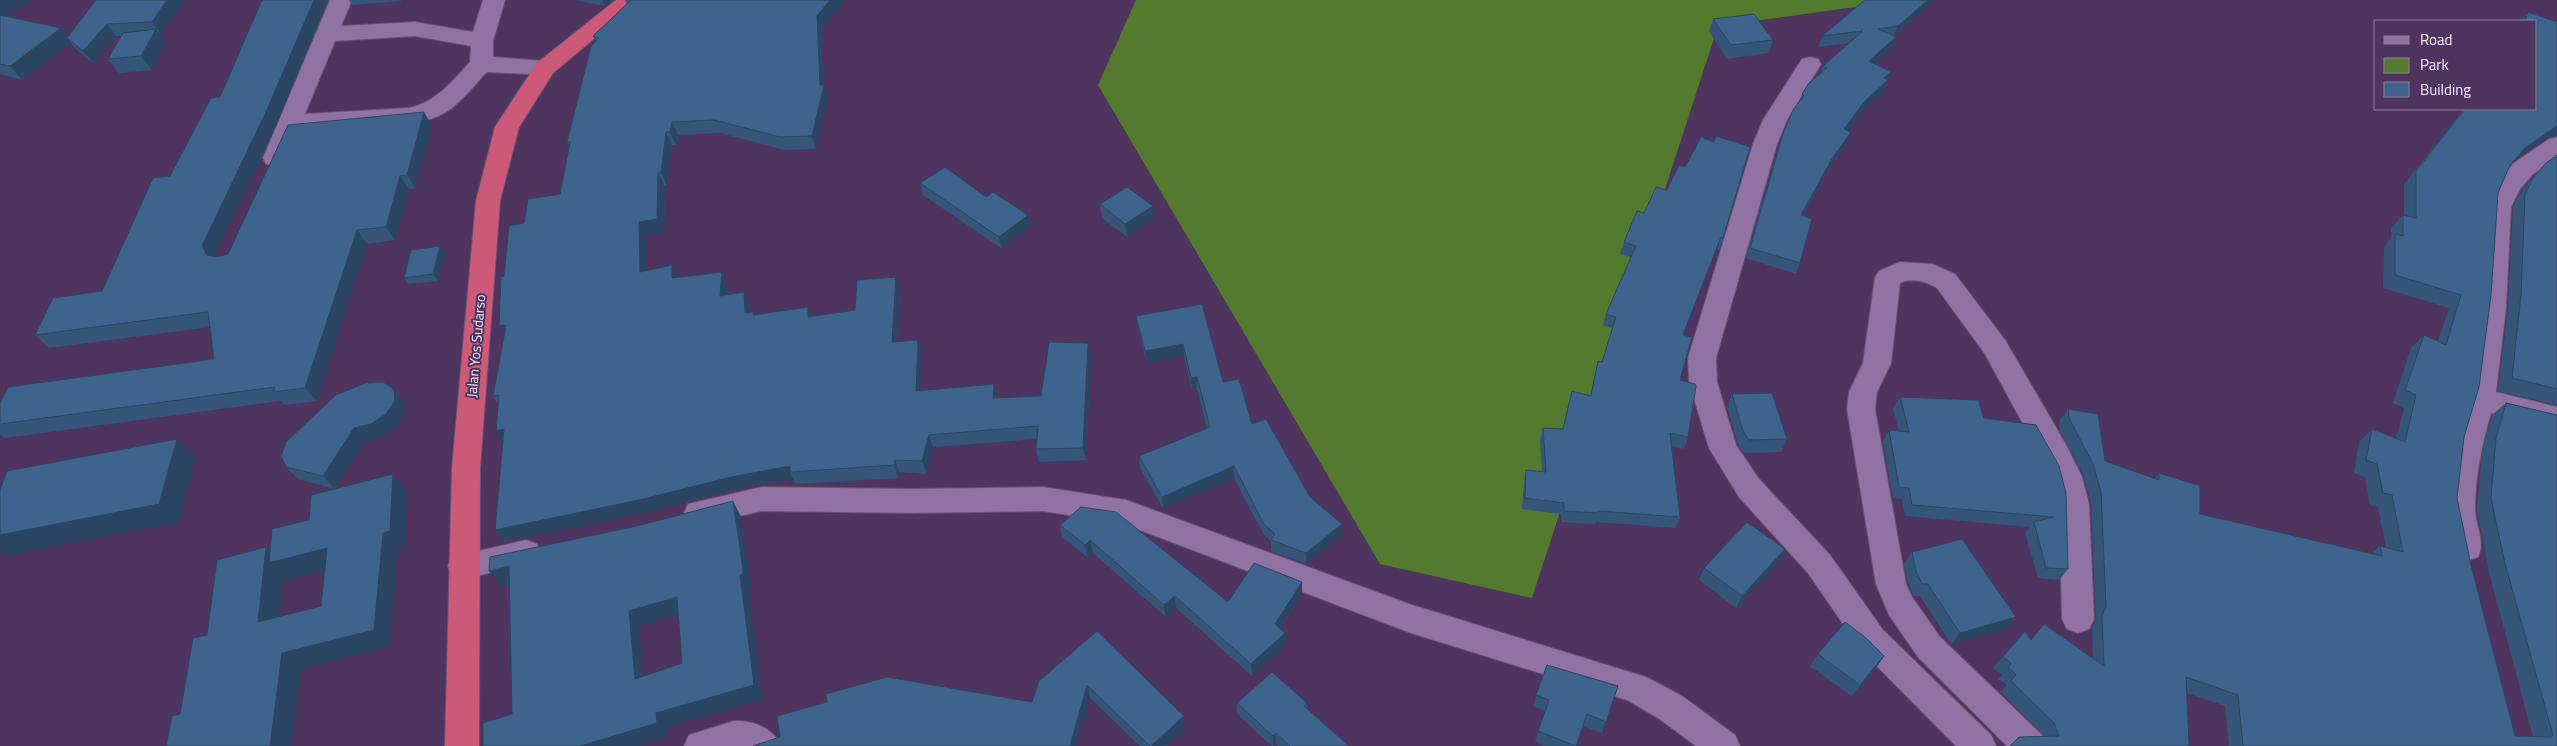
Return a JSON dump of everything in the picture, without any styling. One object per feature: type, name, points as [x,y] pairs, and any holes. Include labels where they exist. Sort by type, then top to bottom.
[{"type":"highway","name":"Jalan Yos Sudarso","points":[[462,746],[463,566],[466,468],[488,201],[507,128],[545,68],[629,0]]},
{"type":"street","points":[[264,182],[292,122],[341,0]]},
{"type":"street","points":[[292,122],[406,117],[423,114],[436,108],[452,95],[481,64],[482,41],[494,0]]},
{"type":"street","points":[[328,34],[415,29],[482,41]]},
{"type":"street","points":[[481,64],[545,68]]},
{"type":"street","points":[[1810,64],[1775,120],[1765,144],[1702,358],[1704,382],[1723,448],[1749,488],[1819,564],[1872,640],[1979,746]]},
{"type":"street","points":[[2472,576],[2460,510],[2466,450],[2481,400],[2493,308],[2499,207],[2509,185],[2523,169],[2557,144]]},
{"type":"street","points":[[2030,746],[1929,646],[1912,625],[1891,584],[1861,409],[1863,392],[1877,363],[1888,278],[1892,274],[1900,271],[1932,273],[1946,280],[1995,346],[2055,451],[2067,477],[2074,504],[2078,619]]},
{"type":"street","points":[[2481,400],[2557,418]]},
{"type":"street","points":[[674,520],[762,499],[912,501],[1043,499],[1126,512],[1408,618],[1635,688],[1670,707],[1723,746]]},
{"type":"street","points":[[463,566],[550,548]]},
{"type":"street","points":[[701,746],[743,735],[756,740],[764,746]]},
{"type":"green space","points":[[1136,0],[1905,0],[1718,26],[1532,598],[1380,564],[1098,85]]},
{"type":"building","points":[[96,0],[167,0],[152,22],[107,24],[83,51],[67,38]]},
{"type":"building","points":[[262,0],[314,0],[266,112],[202,246],[207,255],[217,257],[228,254],[288,125],[424,112],[407,175],[400,176],[386,227],[357,230],[305,388],[273,392],[275,387],[0,424],[0,403],[8,387],[214,359],[208,312],[35,335],[53,298],[102,291],[153,178],[170,176],[211,98],[220,97]]},
{"type":"building","points":[[631,0],[830,0],[817,16],[820,85],[824,85],[812,136],[780,137],[714,120],[672,122],[670,132],[666,132],[661,172],[658,173],[657,219],[639,222],[640,272],[672,265],[672,278],[722,272],[720,296],[744,292],[745,313],[753,312],[753,315],[808,307],[808,317],[855,310],[857,280],[896,277],[892,342],[918,340],[916,391],[994,384],[993,398],[1041,396],[1049,342],[1088,343],[1083,448],[1036,449],[1038,426],[929,435],[922,461],[895,460],[894,465],[790,472],[790,466],[731,477],[639,500],[495,530],[504,429],[496,431],[499,395],[493,396],[506,325],[499,326],[501,277],[504,276],[509,226],[524,223],[528,199],[560,194],[570,142],[567,142],[591,46],[599,38],[593,36]]},
{"type":"building","points":[[1865,0],[1928,0],[1898,26],[1878,29],[1896,37],[1869,61],[1891,72],[1884,78],[1888,80],[1864,102],[1844,129],[1851,132],[1833,157],[1801,215],[1812,219],[1800,263],[1750,248],[1783,134],[1793,110],[1804,96],[1802,94],[1809,83],[1827,68],[1823,66],[1863,31],[1822,36]]},
{"type":"building","points":[[2528,12],[2557,22],[2557,126],[2525,148],[2510,165],[2498,193],[2491,295],[2479,387],[2464,437],[2457,498],[2471,565],[2515,736],[2551,737],[2553,735],[2505,564],[2491,498],[2496,438],[2506,403],[2557,415],[2557,746],[2243,746],[2238,695],[2186,677],[2188,746],[2010,746],[2019,737],[2059,736],[2054,723],[2011,681],[2016,674],[2008,668],[2011,663],[2003,657],[2025,631],[2031,640],[2044,624],[2104,666],[2102,616],[2106,607],[2101,492],[2093,464],[2069,418],[2068,409],[2098,414],[2105,461],[2159,480],[2159,473],[2200,486],[2200,514],[2382,556],[2380,546],[2403,552],[2392,495],[2383,493],[2377,464],[2366,460],[2372,429],[2405,442],[2416,395],[2405,390],[2424,335],[2446,345],[2461,295],[2395,275],[2395,234],[2403,236],[2403,215],[2416,218],[2416,171],[2464,110],[2537,110],[2537,20],[2525,20]]},
{"type":"building","points":[[1754,14],[1773,40],[1731,45],[1713,19]]},
{"type":"building","points":[[0,15],[61,28],[10,66],[0,64]]},
{"type":"building","points":[[156,29],[141,56],[108,59],[123,33]]},
{"type":"building","points":[[1716,136],[1750,147],[1723,238],[1721,237],[1683,335],[1692,337],[1680,380],[1695,384],[1696,386],[1688,437],[1670,433],[1680,517],[1598,511],[1598,513],[1564,511],[1564,503],[1525,498],[1526,470],[1546,472],[1543,428],[1563,429],[1572,391],[1591,396],[1598,361],[1602,362],[1616,317],[1606,314],[1636,246],[1624,242],[1637,211],[1644,213],[1656,187],[1667,190],[1679,165],[1685,167],[1701,137],[1714,142]]},
{"type":"building","points":[[2557,155],[2557,389],[2512,378],[2521,295],[2525,194],[2534,177],[2546,163]]},
{"type":"building","points":[[945,167],[986,197],[993,192],[1028,215],[999,237],[920,183]]},
{"type":"building","points":[[1127,187],[1153,206],[1125,224],[1100,204]]},
{"type":"building","points":[[440,246],[433,274],[404,278],[411,250]]},
{"type":"building","points":[[1202,304],[1223,382],[1239,379],[1252,424],[1266,419],[1310,497],[1342,524],[1306,553],[1271,540],[1275,534],[1264,524],[1234,466],[1162,497],[1139,456],[1210,427],[1197,377],[1191,378],[1183,344],[1145,351],[1136,316]]},
{"type":"building","points":[[383,382],[394,389],[395,401],[386,414],[371,424],[354,428],[323,476],[286,467],[281,456],[286,442],[336,395],[366,383]]},
{"type":"building","points":[[1772,393],[1787,439],[1749,440],[1743,431],[1732,394]]},
{"type":"building","points":[[1900,397],[1978,400],[1984,418],[2036,425],[2059,466],[2066,493],[2068,569],[2046,568],[2034,522],[2054,517],[1912,505],[1909,488],[1899,487],[1889,430],[1909,432]]},
{"type":"building","points":[[177,439],[159,504],[0,535],[0,490],[7,471]]},
{"type":"building","points":[[393,474],[390,531],[383,533],[374,630],[282,653],[270,746],[166,746],[172,716],[180,714],[193,638],[207,635],[217,560],[266,547],[258,622],[321,606],[327,548],[269,563],[272,529],[309,520],[311,495]]},
{"type":"building","points":[[733,501],[742,562],[743,574],[740,575],[754,685],[656,713],[657,723],[580,746],[483,746],[483,723],[512,714],[509,566],[489,571],[490,557],[637,526]],"holes":[[[677,597],[682,663],[635,679],[629,611]]]},
{"type":"building","points":[[1081,507],[1116,512],[1228,602],[1254,563],[1302,582],[1275,624],[1285,633],[1251,664],[1175,596],[1164,605],[1090,540],[1085,545],[1060,525]]},
{"type":"building","points":[[1747,522],[1785,549],[1742,596],[1704,568]]},
{"type":"building","points":[[1962,539],[2016,617],[1960,633],[1928,584],[1922,584],[1916,571],[1912,552]]},
{"type":"building","points":[[1845,622],[1865,637],[1884,656],[1860,685],[1818,654]]},
{"type":"building","points":[[1097,631],[1184,716],[1151,746],[1087,685],[1070,746],[753,746],[780,737],[777,716],[827,702],[826,694],[887,677],[1032,702],[1039,681]]},
{"type":"building","points":[[1547,665],[1618,686],[1606,722],[1587,714],[1576,746],[1538,731],[1549,700],[1536,695]]},
{"type":"building","points":[[1272,672],[1307,703],[1304,706],[1349,746],[1290,746],[1276,733],[1273,736],[1237,703]]}]
